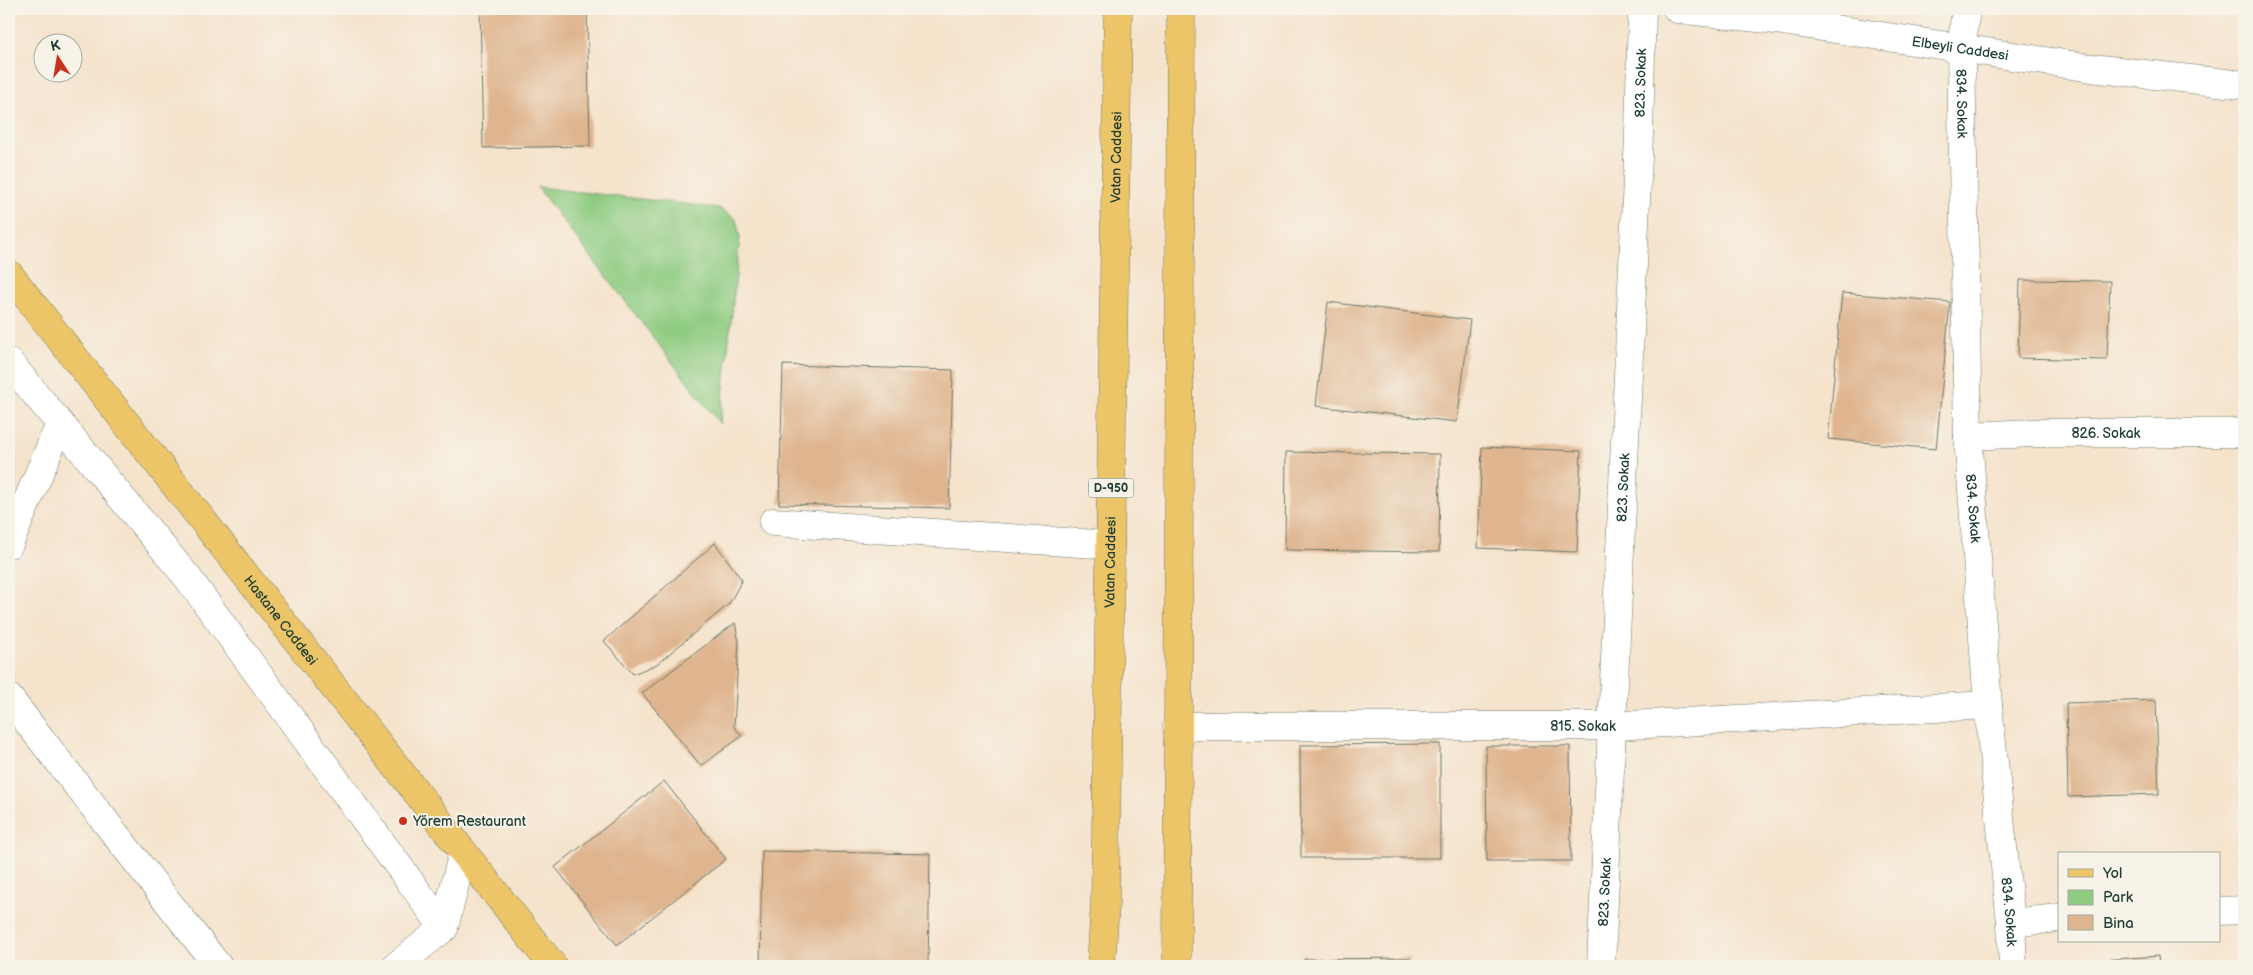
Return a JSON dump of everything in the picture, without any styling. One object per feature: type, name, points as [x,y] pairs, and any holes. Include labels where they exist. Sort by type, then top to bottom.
[{"type":"main road","name":"Vatan Caddesi","points":[[1101,966],[1105,903],[1118,9]]},
{"type":"main road","points":[[1177,966],[1181,9]]},
{"type":"main road","name":"Hastane Caddesi","points":[[9,274],[553,966]]},
{"type":"street","name":"823. Sokak","points":[[1601,966],[1639,135],[1642,9]]},
{"type":"street","name":"Elbeyli Caddesi","points":[[1677,9],[1776,20],[2091,68],[2244,85]]},
{"type":"street","name":"834. Sokak","points":[[1966,9],[1961,49],[1968,436],[1988,705],[2011,923],[2013,966]]},
{"type":"street","points":[[9,362],[188,578],[444,928]]},
{"type":"street","points":[[9,544],[60,424]]},
{"type":"street","name":"826. Sokak","points":[[1968,436],[2034,433],[2244,433]]},
{"type":"street","points":[[773,522],[1110,545]]},
{"type":"street","points":[[9,698],[218,966]]},
{"type":"street","name":"815. Sokak","points":[[1177,726],[1613,726],[1988,705]]},
{"type":"street","points":[[396,966],[444,928],[463,852]]},
{"type":"street","points":[[2220,911],[2244,910]]},
{"type":"street","points":[[2011,923],[2058,918]]},
{"type":"green space","points":[[537,187],[719,208],[736,219],[740,238],[720,424]]},
{"type":"building","points":[[480,9],[587,9],[590,146],[483,148]]},
{"type":"building","points":[[2020,280],[2110,281],[2107,360],[2018,358]]},
{"type":"building","points":[[1842,293],[1950,302],[1936,449],[1828,439]]},
{"type":"building","points":[[1328,302],[1470,320],[1457,422],[1316,406]]},
{"type":"building","points":[[783,365],[953,370],[949,508],[779,504]]},
{"type":"building","points":[[1482,447],[1581,451],[1577,552],[1478,548]]},
{"type":"building","points":[[1286,452],[1440,454],[1439,552],[1285,550]]},
{"type":"building","points":[[715,543],[742,580],[729,604],[657,664],[633,674],[604,641]]},
{"type":"building","points":[[735,623],[739,642],[734,727],[742,736],[701,766],[642,693]]},
{"type":"building","points":[[2156,700],[2159,794],[2068,797],[2066,703]]},
{"type":"building","points":[[1440,744],[1440,858],[1301,858],[1300,745]]},
{"type":"building","points":[[1486,746],[1570,746],[1571,861],[1487,861]]},
{"type":"building","points":[[664,781],[726,859],[617,945],[555,867]]},
{"type":"building","points":[[762,851],[930,854],[928,966],[760,966]]},
{"type":"building","points":[[2158,956],[2159,966],[2072,966],[2072,962]]},
{"type":"building","points":[[1410,958],[1410,966],[1304,966],[1304,959]]},
{"type":"place","name":"Yörem Restaurant","points":[[403,821]]}]
